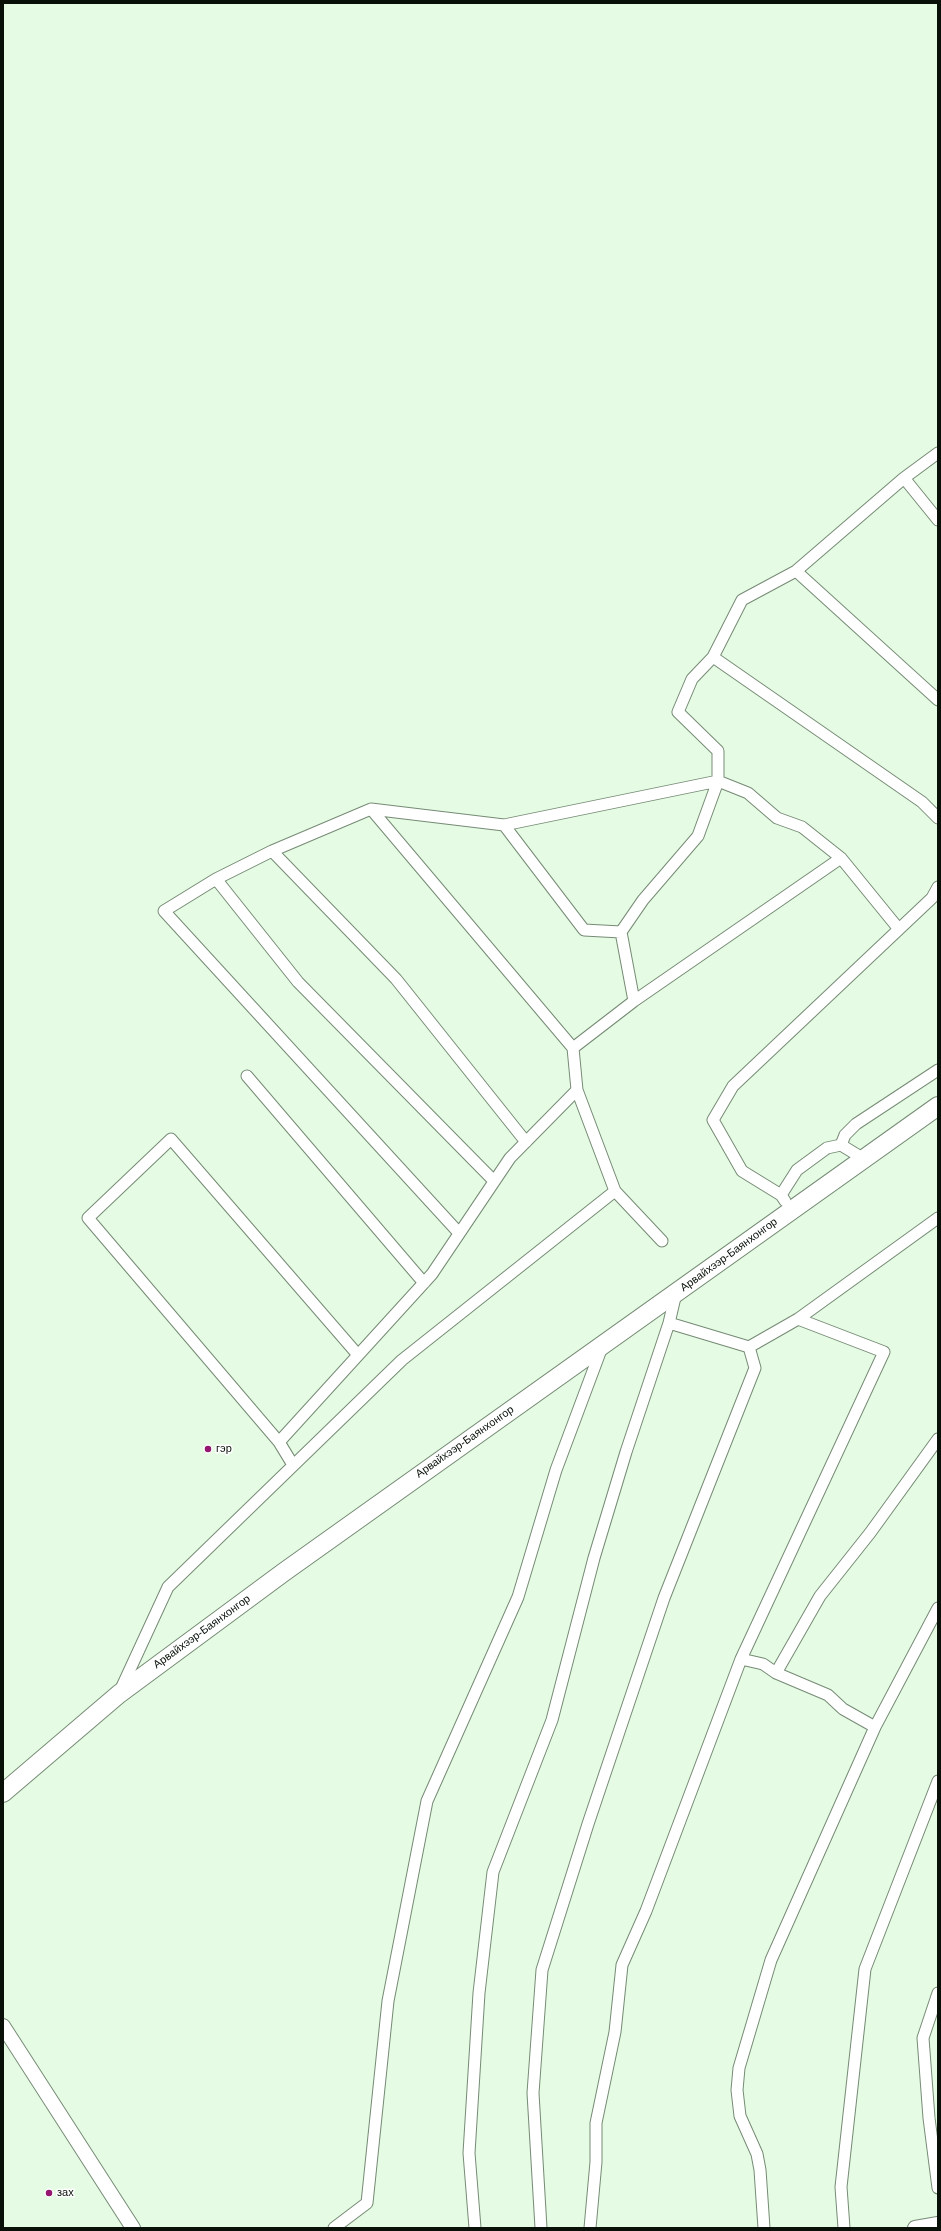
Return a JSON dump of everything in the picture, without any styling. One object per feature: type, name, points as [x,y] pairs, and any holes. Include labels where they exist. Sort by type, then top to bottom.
[{"type":"highway","name":"Арвайхээр-Баянхонгор","points":[[3,1794],[119,1694],[340,1531],[676,1292],[786,1202],[864,1159],[938,1106]]},
{"type":"street","points":[[634,1001],[621,932],[642,900],[698,836],[718,781],[718,751],[678,712],[692,679],[713,657],[742,600],[796,571],[904,478],[938,453]]},
{"type":"street","points":[[904,478],[938,520]]},
{"type":"street","points":[[796,571],[938,700]]},
{"type":"street","points":[[713,657],[922,802],[938,818]]},
{"type":"street","points":[[459,1233],[164,911],[216,880],[272,851],[371,809],[504,825],[718,781],[748,793],[777,818],[802,827],[841,858],[898,928]]},
{"type":"street","points":[[371,809],[573,1048],[577,1090],[615,1191],[662,1241]]},
{"type":"street","points":[[504,825],[584,930],[621,932]]},
{"type":"street","points":[[272,851],[396,979],[526,1142]]},
{"type":"street","points":[[573,1048],[634,1001],[841,858]]},
{"type":"street","points":[[216,880],[298,982],[494,1181]]},
{"type":"street","points":[[864,1159],[841,1145],[828,1148],[797,1170],[786,1202],[742,1171],[713,1120],[733,1086],[898,928],[932,898],[938,887]]},
{"type":"street","points":[[841,1145],[845,1135],[856,1124],[938,1070]]},
{"type":"street","points":[[247,1076],[424,1283]]},
{"type":"street","points":[[279,1442],[424,1283],[510,1158],[577,1090]]},
{"type":"street","points":[[293,1465],[279,1442],[88,1218],[170,1139],[358,1355]]},
{"type":"street","points":[[119,1694],[168,1587],[402,1360],[615,1191]]},
{"type":"street","points":[[669,1323],[749,1347],[798,1320],[938,1218]]},
{"type":"street","points":[[475,2228],[470,2153],[479,1993],[493,1872],[552,1720],[594,1558],[626,1452],[669,1323],[676,1292]]},
{"type":"street","points":[[590,2228],[596,2162],[596,2123],[614,2032],[622,1965],[646,1911],[741,1659],[884,1352],[798,1320]]},
{"type":"street","points":[[334,2228],[367,2203],[388,2001],[428,1801],[518,1597],[556,1470],[603,1344]]},
{"type":"street","points":[[541,2228],[533,2093],[542,1970],[588,1824],[664,1598],[755,1368],[749,1347]]},
{"type":"street","points":[[776,1673],[820,1596],[870,1533],[938,1439]]},
{"type":"street","points":[[764,2228],[760,2170],[757,2154],[740,2116],[737,2090],[739,2068],[771,1960],[875,1727],[938,1608]]},
{"type":"street","points":[[741,1659],[763,1664],[776,1673],[828,1695],[843,1709],[875,1727]]},
{"type":"street","points":[[844,2228],[841,2187],[865,1969],[938,1781]]},
{"type":"street","points":[[938,1993],[923,2038],[929,2118],[938,2188]]},
{"type":"street","points":[[3,2026],[133,2228]]},
{"type":"street","points":[[915,2228],[938,2224]]},
{"type":"place","name":"гэр","points":[[208,1449]]},
{"type":"place","name":"зах","points":[[49,2193]]}]
